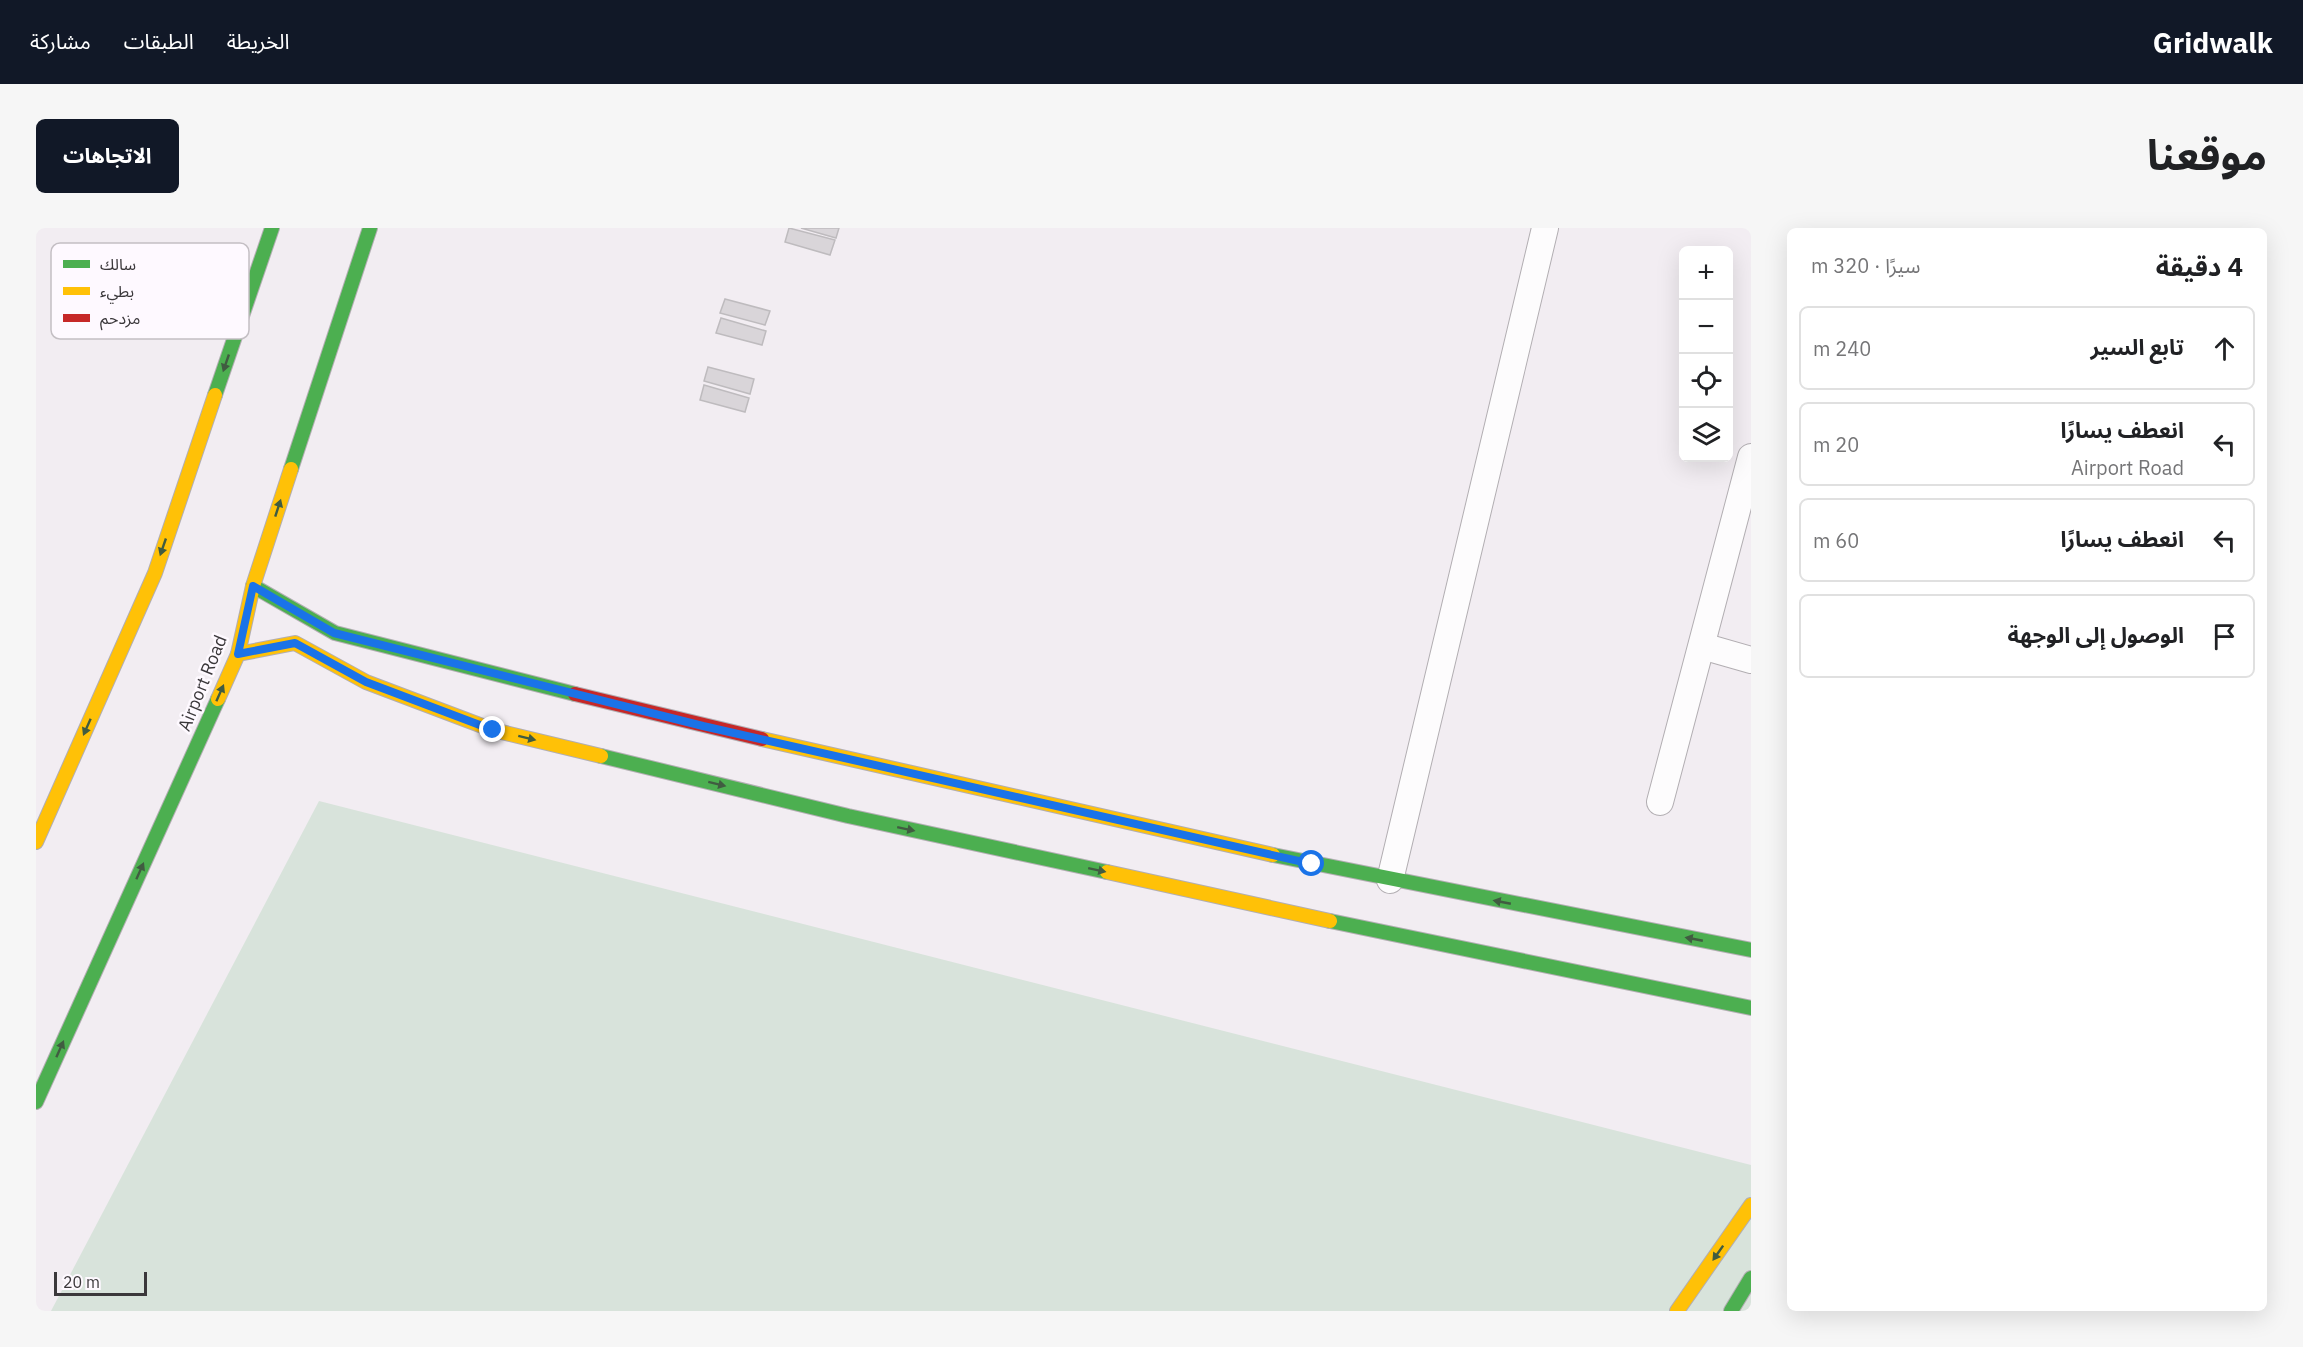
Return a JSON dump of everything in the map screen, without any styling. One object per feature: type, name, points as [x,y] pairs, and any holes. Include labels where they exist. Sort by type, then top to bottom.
[{"type":"main road","points":[[249,295],[272,228]]},
{"type":"main road","name":"Airport Road","points":[[36,1102],[238,654],[253,586],[370,228]]},
{"type":"main road","points":[[36,842],[154,573],[234,339]]},
{"type":"main road","points":[[253,586],[334,633],[703,726],[1301,862],[1751,950]]},
{"type":"main road","points":[[238,654],[295,643],[366,682],[493,730],[848,816],[1326,920],[1751,1008]]},
{"type":"main road","points":[[1677,1311],[1751,1205]]},
{"type":"main road","points":[[1731,1311],[1751,1278]]},
{"type":"street","points":[[1390,880],[1545,228]]},
{"type":"street","points":[[1660,802],[1751,457]]},
{"type":"street","points":[[1702,646],[1751,660]]},
{"type":"shaded area","points":[[319,801],[1751,1165],[1751,1311],[51,1311]]},
{"type":"building","points":[[789,228],[835,240],[830,255],[785,242]]},
{"type":"building","points":[[801,228],[839,228],[836,238]]},
{"type":"building","points":[[725,299],[770,311],[765,325],[720,313]]},
{"type":"building","points":[[721,318],[766,331],[762,345],[716,333]]},
{"type":"building","points":[[708,367],[754,379],[750,394],[704,381]]},
{"type":"building","points":[[704,385],[749,398],[745,412],[700,400]]},
{"type":"traffic: fast","points":[[249,295],[272,228]]},
{"type":"traffic: fast","points":[[291,469],[370,228]]},
{"type":"traffic: fast","points":[[215,395],[234,339]]},
{"type":"traffic: fast","points":[[253,586],[335,633],[575,694]]},
{"type":"traffic: fast","points":[[36,1102],[218,699]]},
{"type":"traffic: fast","points":[[601,756],[848,816],[1107,872]]},
{"type":"traffic: fast","points":[[1273,855],[1751,950]]},
{"type":"traffic: fast","points":[[1330,921],[1751,1008]]},
{"type":"traffic: fast","points":[[1731,1311],[1751,1278]]},
{"type":"traffic: slow","points":[[36,842],[155,573],[215,395]]},
{"type":"traffic: slow","points":[[218,699],[238,654],[253,586],[291,469]]},
{"type":"traffic: slow","points":[[238,654],[295,643],[366,682],[493,730],[601,756]]},
{"type":"traffic: slow","points":[[762,739],[1273,855]]},
{"type":"traffic: slow","points":[[1107,872],[1330,921]]},
{"type":"traffic: slow","points":[[1677,1311],[1751,1205]]},
{"type":"traffic: jam","points":[[575,694],[762,739]]},
{"type":"route","points":[[493,730],[366,682],[295,643],[238,654],[253,586],[334,633],[703,726],[1312,864]]}]
